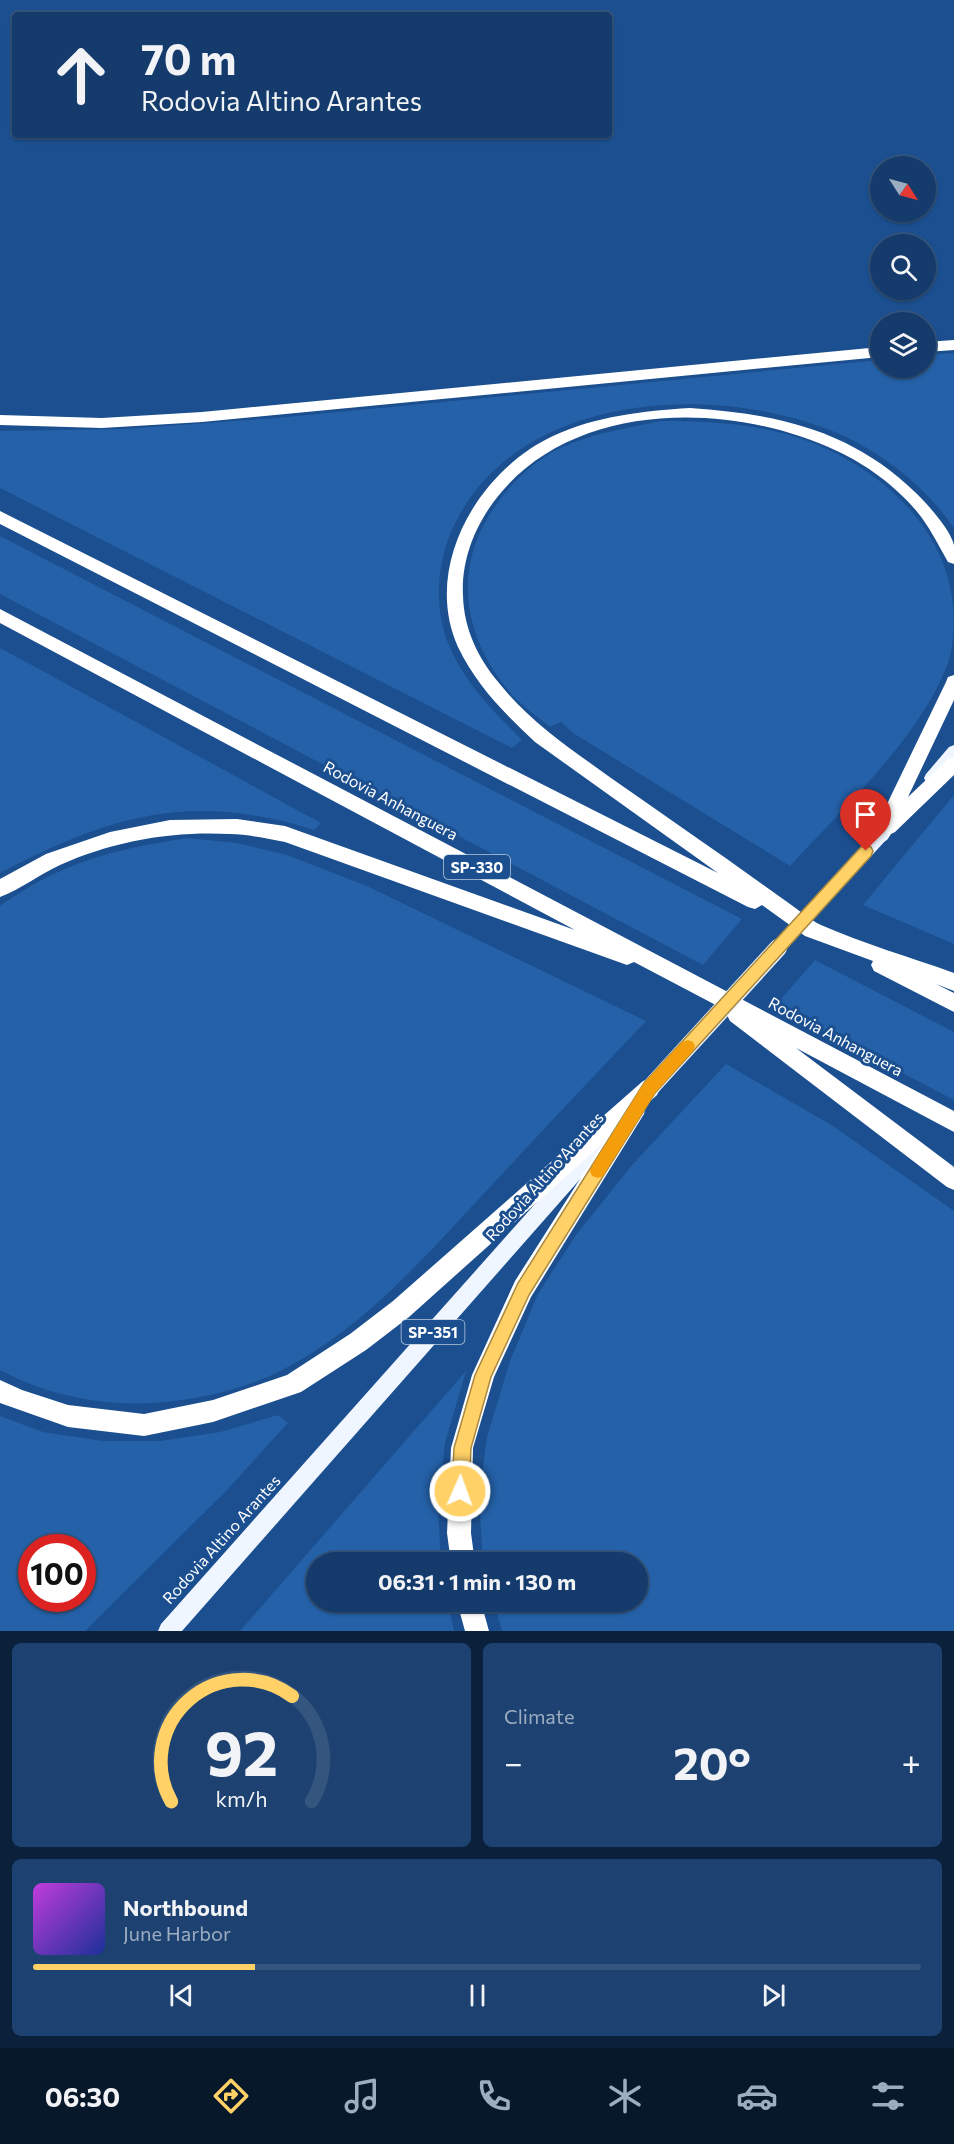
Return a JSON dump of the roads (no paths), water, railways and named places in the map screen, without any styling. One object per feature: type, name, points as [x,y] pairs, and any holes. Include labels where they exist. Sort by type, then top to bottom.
[{"type":"highway","points":[[936,346],[954,345]]},
{"type":"highway","points":[[0,420],[102,423],[202,417],[870,353]]},
{"type":"highway","points":[[954,558],[944,536],[912,497],[880,470],[844,447],[803,430],[767,421],[714,413],[671,412],[631,417],[585,429],[540,449],[503,480],[474,515],[459,550],[454,590],[460,630],[477,667],[504,704],[541,737],[812,930],[954,982]]},
{"type":"highway","points":[[0,517],[954,1003]]},
{"type":"highway","name":"Rodovia Anhanguera","points":[[0,615],[689,979],[954,1122]]},
{"type":"highway","points":[[881,835],[954,682]]},
{"type":"highway","points":[[881,835],[954,764]]},
{"type":"highway","points":[[0,889],[23,873],[74,851],[128,834],[182,826],[232,826],[285,834],[689,979],[954,1180]]},
{"type":"highway","points":[[0,1391],[18,1401],[68,1416],[144,1425],[213,1411],[293,1384],[402,1310],[650,1088]]},
{"type":"highway","points":[[462,1552],[459,1533],[462,1448],[483,1375],[523,1289],[650,1088]]},
{"type":"highway","points":[[472,1612],[477,1631]]},
{"type":"main road","name":"Rodovia Altino Arantes","points":[[168,1631],[650,1088],[954,752]]}]
